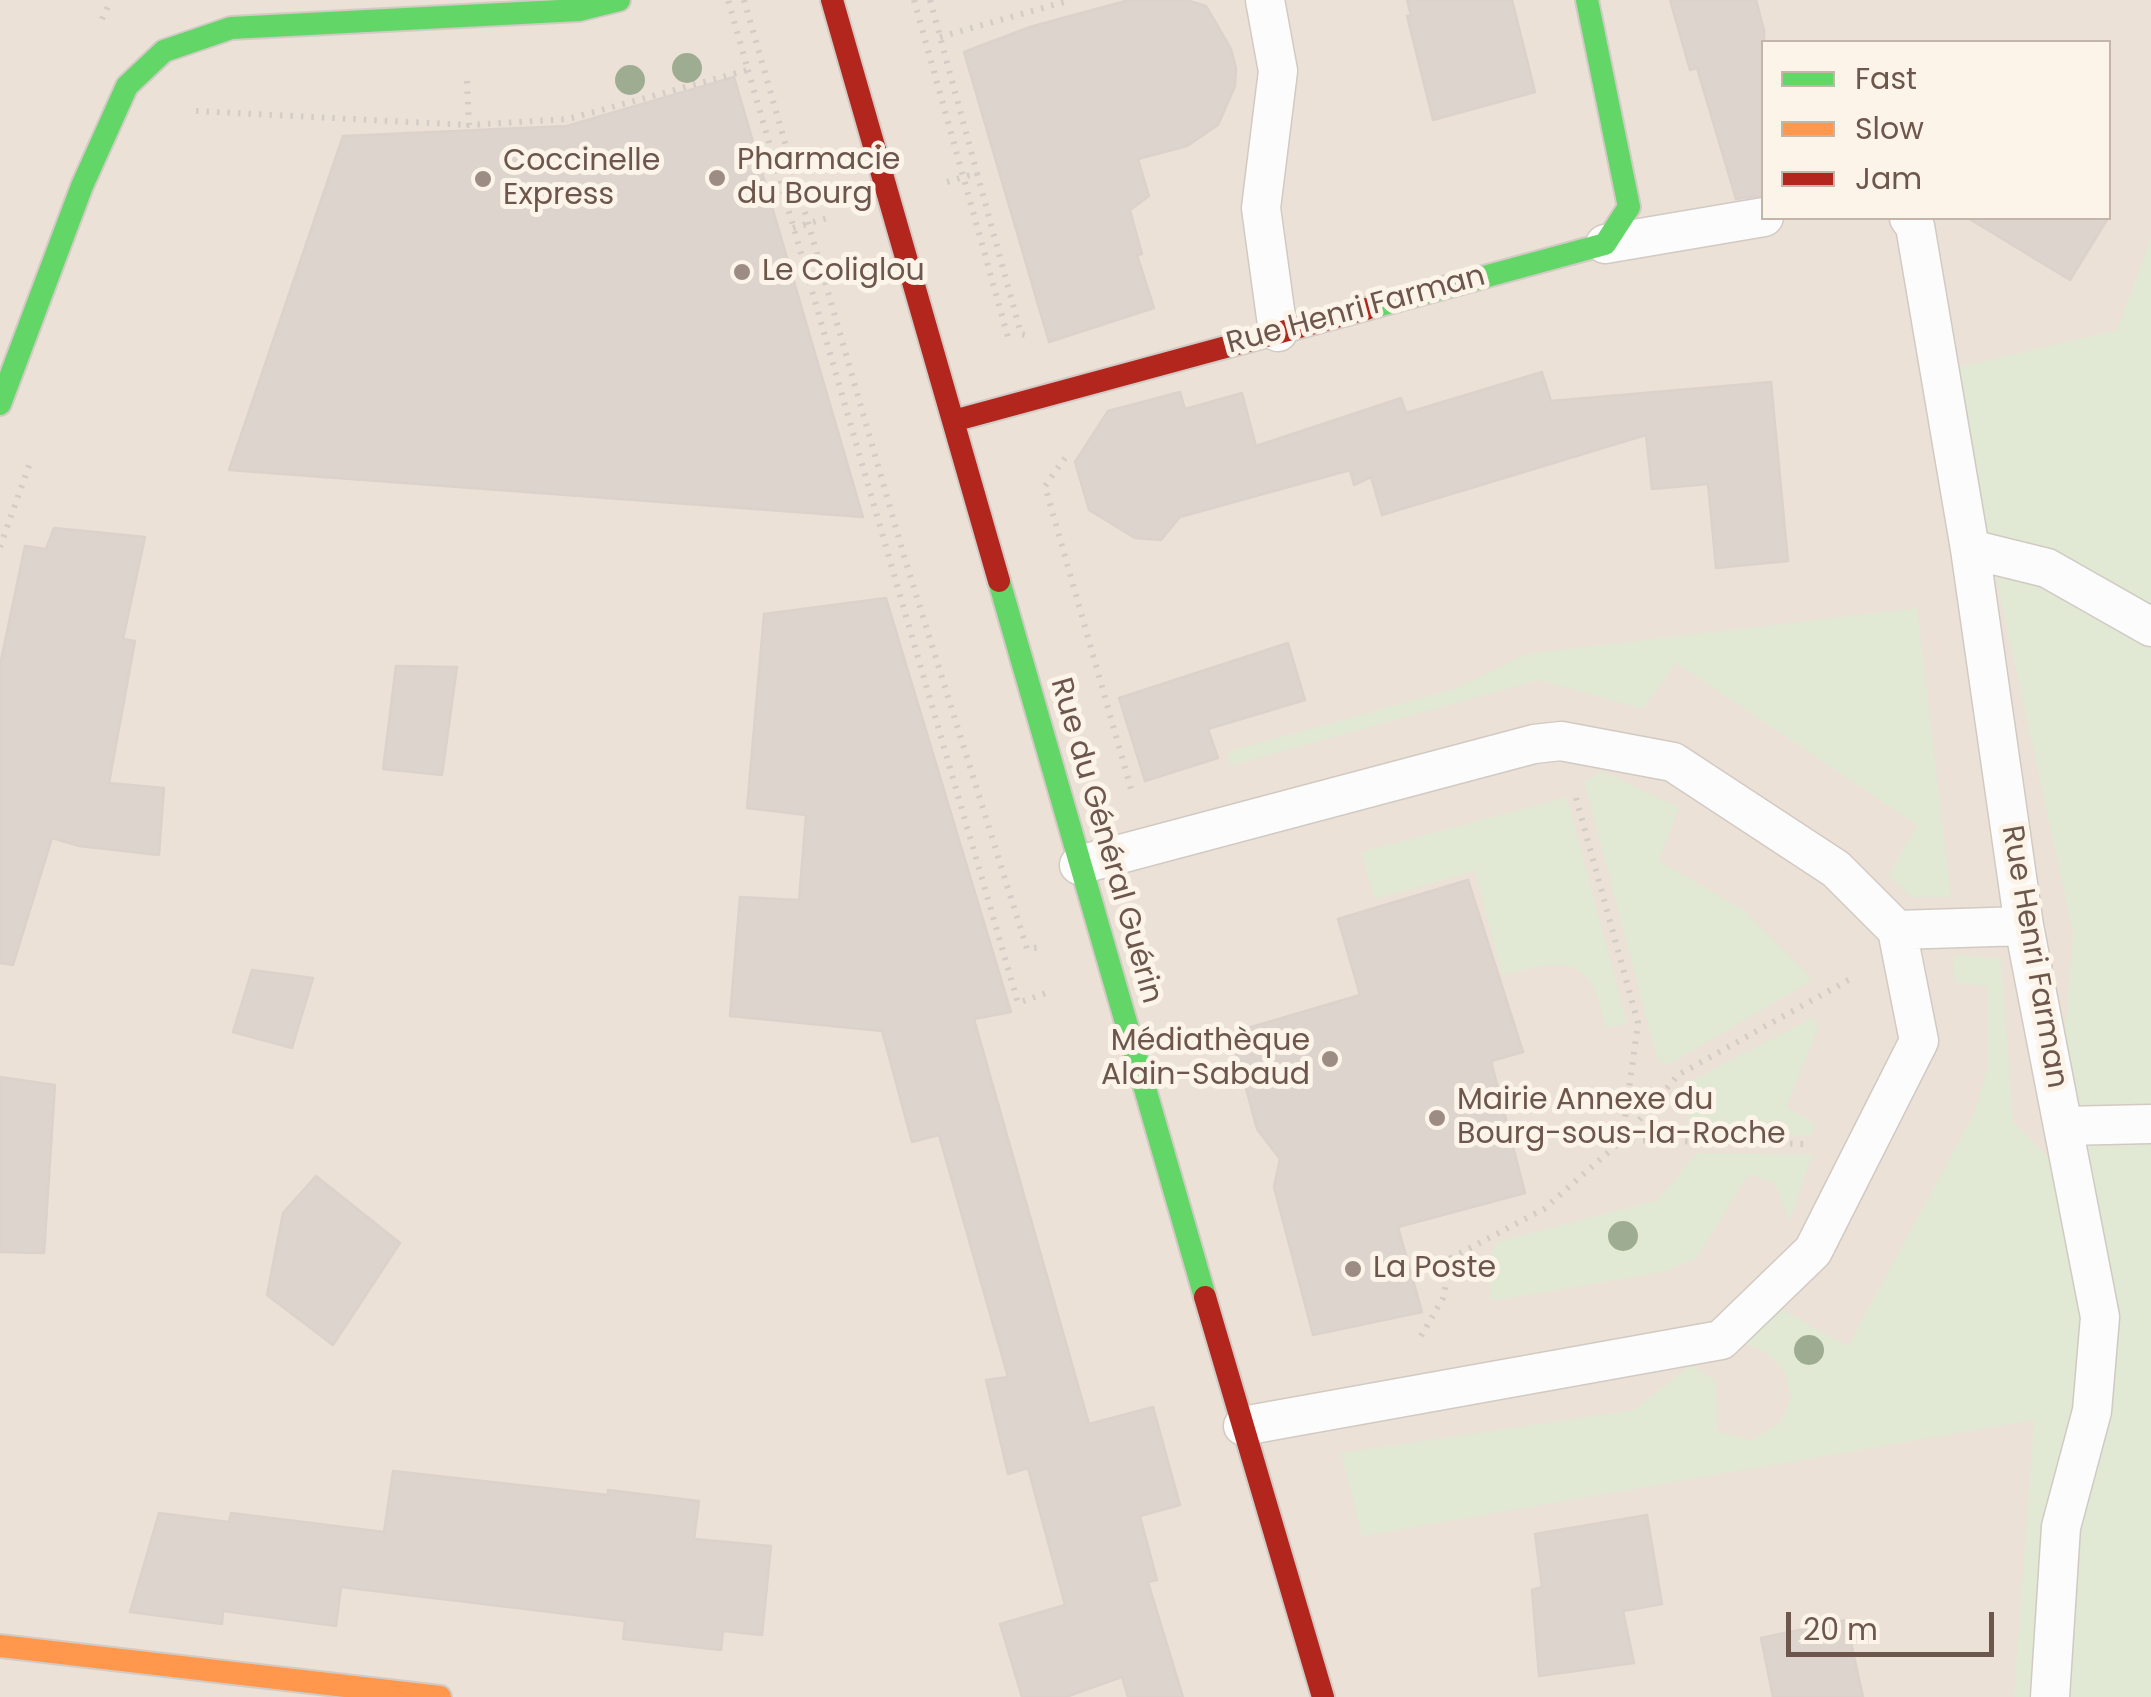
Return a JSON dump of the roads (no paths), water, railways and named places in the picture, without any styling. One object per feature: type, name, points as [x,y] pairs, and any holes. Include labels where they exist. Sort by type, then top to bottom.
[{"type":"street","points":[[0,404],[82,186],[120,103],[128,86],[164,50],[231,28],[579,10],[619,0]]},
{"type":"street","name":"Rue du Général Guérin","points":[[832,0],[1324,1697]]},
{"type":"street","points":[[1587,0],[1629,207],[1604,244]]},
{"type":"street","name":"Rue Henri Farman","points":[[953,421],[1604,244]]},
{"type":"street","points":[[0,1646],[440,1697]]},
{"type":"lane","points":[[1266,0],[1278,71],[1261,208],[1278,332]]},
{"type":"lane","name":"Rue Henri Farman","points":[[1604,244],[1761,218]]},
{"type":"lane","name":"Rue Henri Farman","points":[[1910,220],[1915,226],[1970,549],[2024,926],[2100,1317],[2092,1412],[2061,1528],[2050,1697]]},
{"type":"lane","points":[[1970,549],[2047,568],[2151,627]]},
{"type":"lane","points":[[1080,865],[1534,744],[1561,741],[1674,762],[1836,870],[1899,940],[1919,1041],[1813,1251],[1721,1340],[1243,1426]]},
{"type":"lane","points":[[1899,940],[2024,926]]},
{"type":"lane","points":[[2063,1126],[2151,1124]]},
{"type":"place","name":"Pharmacie du Bourg","points":[[717,178]]},
{"type":"place","name":"Coccinelle Express","points":[[483,179]]},
{"type":"place","name":"Le Coliglou","points":[[742,272]]},
{"type":"place","name":"Médiathèque Alain-Sabaud","points":[[1330,1059]]},
{"type":"place","name":"Mairie Annexe du Bourg-sous-la-Roche","points":[[1437,1118]]},
{"type":"place","name":"La Poste","points":[[1353,1269]]}]
